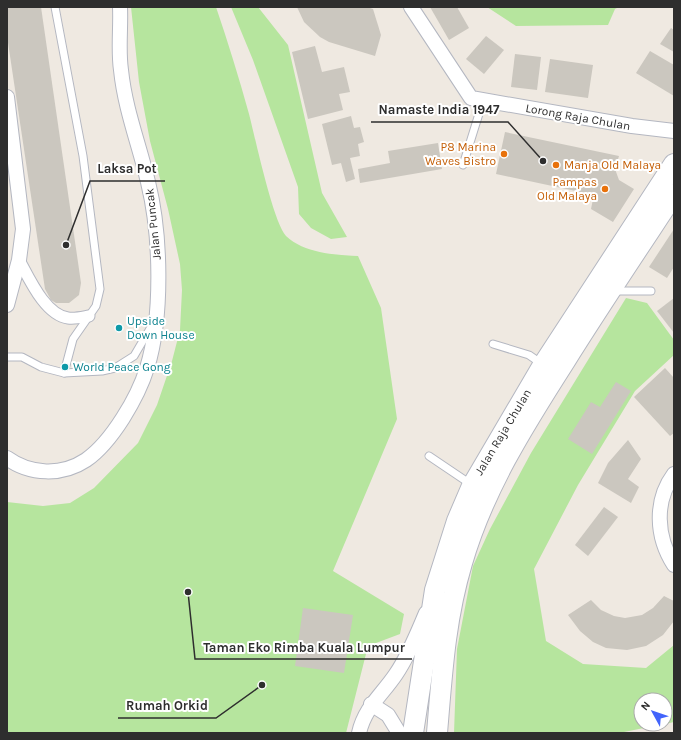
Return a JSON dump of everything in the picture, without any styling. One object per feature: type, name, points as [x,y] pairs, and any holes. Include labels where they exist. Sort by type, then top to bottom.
[{"type":"main road","name":"Jalan Raja Chulan","points":[[414,733],[435,590],[452,534],[472,486],[543,365],[674,164]]},
{"type":"main road","name":"Jalan Raja Chulan","points":[[437,733],[445,636],[456,585],[475,525],[491,487],[528,418],[674,194]]},
{"type":"street","name":"Jalan Puncak","points":[[7,458],[13,463],[36,471],[44,472],[67,470],[81,463],[101,447],[125,415],[147,369],[156,316],[157,241],[148,183],[130,123],[121,70],[120,7]]},
{"type":"street","name":"Lorong Raja Chulan","points":[[411,7],[471,98],[632,126],[674,131]]},
{"type":"street","points":[[7,97],[23,229],[19,260],[7,305]]},
{"type":"street","points":[[19,260],[37,293],[47,305],[67,318],[90,316]]},
{"type":"street","points":[[674,474],[664,496],[658,520],[663,544],[674,565]]},
{"type":"street","points":[[359,733],[362,719],[372,704],[389,684],[408,654],[435,590]]},
{"type":"street","points":[[372,704],[388,715],[399,733]]},
{"type":"lane","points":[[55,7],[83,156],[100,289],[96,306],[74,338],[64,373]]},
{"type":"lane","points":[[463,165],[483,101]]},
{"type":"lane","points":[[610,291],[651,291]]},
{"type":"lane","points":[[7,357],[22,357],[41,367],[64,373],[102,371],[127,362],[134,356],[145,339],[156,316]]},
{"type":"lane","points":[[493,344],[530,355],[543,365]]},
{"type":"lane","points":[[429,456],[472,486]]},
{"type":"green space","points":[[131,7],[216,7],[249,114],[270,197],[281,228],[286,236],[293,242],[310,250],[329,254],[358,256],[381,308],[397,419],[333,571],[404,614],[400,634],[368,646],[346,733],[7,733],[7,502],[43,506],[70,503],[94,488],[138,443],[157,405],[172,361],[180,330],[182,290],[180,264],[168,209],[150,141],[139,82]]},
{"type":"green space","points":[[231,7],[258,7],[288,45],[322,193],[347,237],[331,239],[311,228],[299,214],[298,187],[253,60]]},
{"type":"green space","points":[[487,7],[619,7],[615,9],[608,25],[516,26]]},
{"type":"green space","points":[[626,298],[647,303],[674,340],[674,355],[635,391],[578,485],[534,569],[546,641],[583,664],[646,668],[674,645],[674,722],[673,692],[633,692],[633,730],[619,733],[454,733],[457,649],[473,566],[490,529],[531,453]]},
{"type":"building","points":[[7,7],[41,7],[81,283],[79,295],[69,303],[56,303],[51,300],[45,289],[7,36]]},
{"type":"building","points":[[297,7],[367,7],[373,9],[381,35],[375,56],[329,42],[320,37],[304,22]]},
{"type":"building","points":[[430,7],[457,7],[469,28],[449,40]]},
{"type":"building","points":[[671,28],[674,30],[674,52],[660,44]]},
{"type":"building","points":[[486,36],[504,50],[484,74],[466,59]]},
{"type":"building","points":[[315,46],[322,72],[344,67],[350,92],[339,94],[343,110],[308,119],[292,52]]},
{"type":"building","points":[[650,51],[674,65],[674,96],[636,73]]},
{"type":"building","points":[[515,54],[541,57],[537,90],[511,87]]},
{"type":"building","points":[[550,59],[593,65],[588,98],[545,92]]},
{"type":"building","points":[[351,116],[354,128],[360,127],[364,142],[358,144],[360,156],[350,158],[355,179],[346,182],[341,163],[332,165],[322,124]]},
{"type":"building","points":[[505,132],[619,156],[615,169],[619,180],[634,189],[613,222],[591,209],[593,199],[585,193],[496,174]]},
{"type":"building","points":[[438,143],[442,169],[360,183],[358,169],[390,163],[388,151]]},
{"type":"building","points":[[674,229],[674,267],[667,278],[649,267]]},
{"type":"building","points":[[674,298],[674,333],[657,311]]},
{"type":"building","points":[[665,368],[674,378],[674,433],[670,436],[634,397]]},
{"type":"building","points":[[616,382],[631,391],[592,454],[568,439],[591,402],[600,407]]},
{"type":"building","points":[[628,440],[641,459],[628,479],[639,487],[631,503],[598,483],[608,463]]},
{"type":"building","points":[[604,507],[618,517],[588,556],[575,545]]},
{"type":"building","points":[[664,596],[674,601],[674,621],[663,635],[646,646],[627,650],[606,648],[593,642],[580,631],[568,615],[591,600],[601,610],[614,616],[625,618],[642,615],[653,608]]},
{"type":"building","points":[[303,608],[353,615],[344,673],[295,666]]},
{"type":"place","name":"P8 Marina Waves Bistro","points":[[504,154]]},
{"type":"place","name":"Namaste India 1947","points":[[543,161]]},
{"type":"place","name":"Manja Old Malaya","points":[[556,165]]},
{"type":"place","name":"Pampas Old Malaya","points":[[605,189]]},
{"type":"place","name":"Laksa Pot","points":[[66,245]]},
{"type":"place","name":"Upside Down House","points":[[119,328]]},
{"type":"place","name":"World Peace Gong","points":[[65,367]]},
{"type":"place","name":"Taman Eko Rimba Kuala Lumpur","points":[[188,592]]},
{"type":"place","name":"Rumah Orkid","points":[[262,685]]}]
